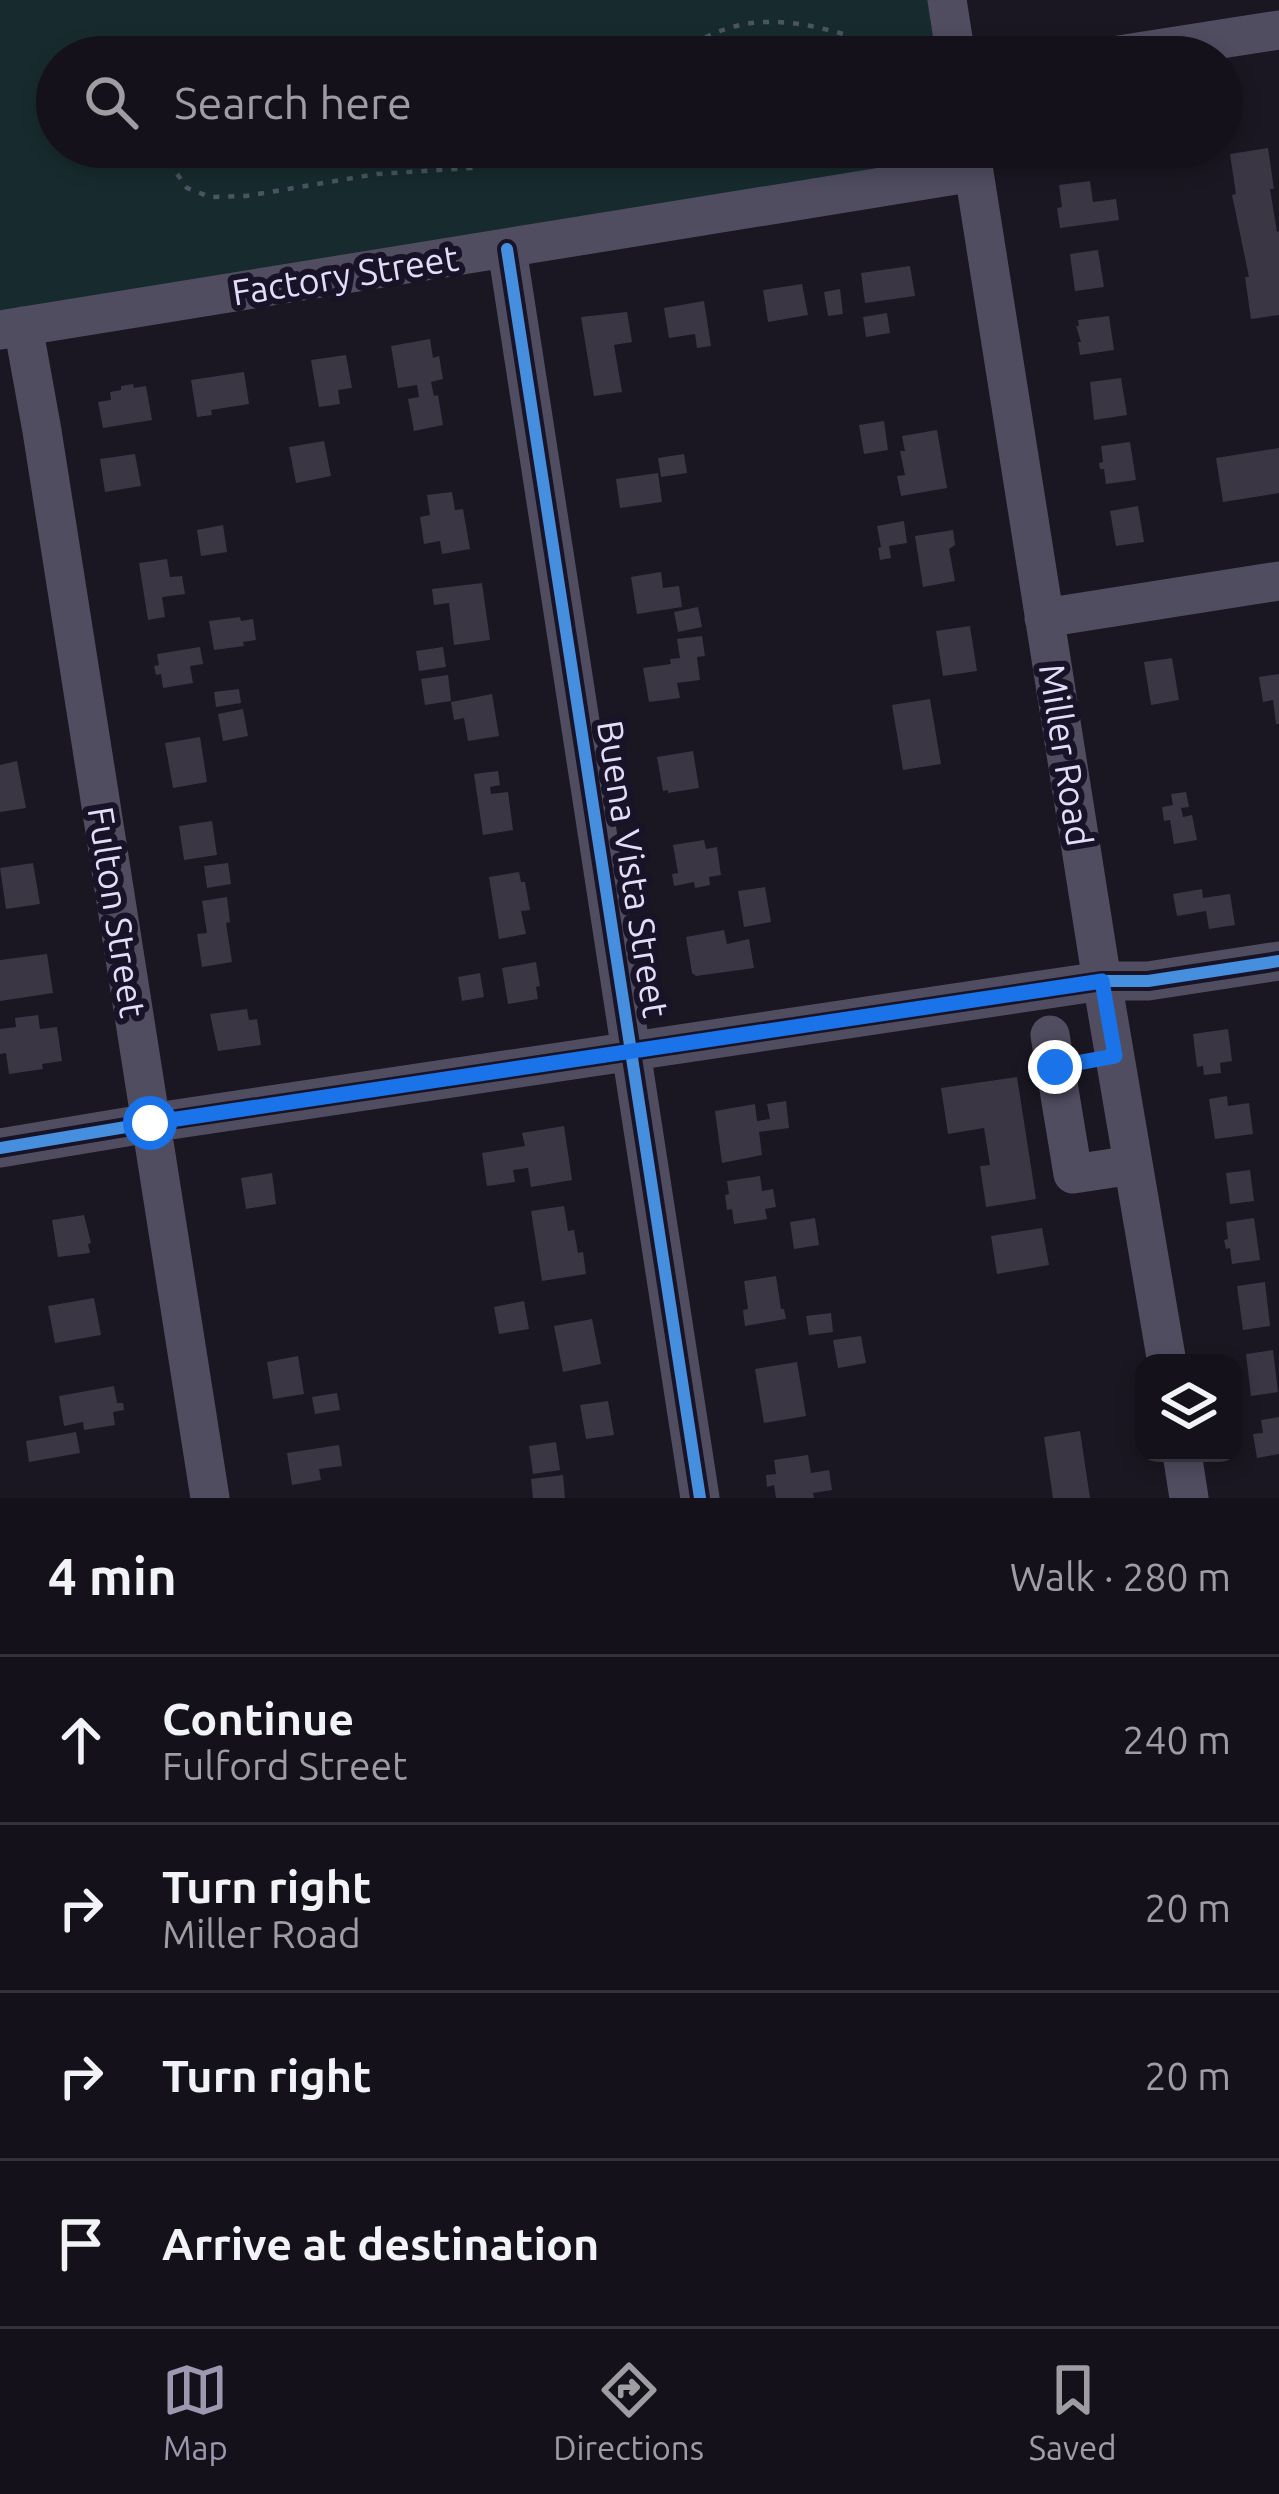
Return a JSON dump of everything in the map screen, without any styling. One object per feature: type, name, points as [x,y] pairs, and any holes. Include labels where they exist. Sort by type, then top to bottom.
[{"type":"street","points":[[947,0],[953,36]]},
{"type":"street","points":[[1241,36],[1279,30]]},
{"type":"street","name":"Factory Street","points":[[12,328],[507,249],[930,168]]},
{"type":"street","name":"Miller Road","points":[[973,168],[1165,1354]]},
{"type":"street","name":"Buena Vista Street","points":[[507,249],[700,1498]]},
{"type":"street","name":"Fulton Street","points":[[12,328],[42,431],[210,1498]]},
{"type":"street","points":[[1045,618],[1279,581]]},
{"type":"street","points":[[0,1148],[1102,981],[1148,981],[1279,961]]},
{"type":"street","points":[[1115,1056],[1053,1051],[1073,1174],[1133,1165]]},
{"type":"street","points":[[1183,1462],[1189,1498]]},
{"type":"path","points":[[708,36],[756,22],[809,24],[850,36]]},
{"type":"path","points":[[173,168],[187,188],[210,197],[246,196],[377,174],[471,168]]},
{"type":"green space","points":[[0,0],[947,0],[953,36],[36,36],[36,168],[973,168],[974,172],[0,330]]},
{"type":"building","points":[[1268,148],[1279,231],[1279,315],[1251,319],[1245,277],[1249,277],[1232,195],[1236,194],[1232,168],[1243,168],[1243,152]]},
{"type":"building","points":[[1090,181],[1093,202],[1116,199],[1119,220],[1060,228],[1059,185]]},
{"type":"building","points":[[1098,250],[1104,287],[1075,291],[1070,254]]},
{"type":"building","points":[[910,266],[915,296],[865,303],[861,273]]},
{"type":"building","points":[[802,284],[808,315],[768,322],[763,290]]},
{"type":"building","points":[[840,289],[843,314],[828,316],[824,292]]},
{"type":"building","points":[[704,301],[711,346],[697,348],[695,334],[669,338],[664,308]]},
{"type":"building","points":[[627,312],[632,342],[614,345],[622,392],[594,396],[581,317]]},
{"type":"building","points":[[887,313],[890,333],[866,337],[863,317]]},
{"type":"building","points":[[1109,316],[1114,350],[1080,355],[1078,320]]},
{"type":"building","points":[[430,339],[443,379],[431,382],[443,425],[414,431],[408,399],[419,397],[417,385],[398,388],[391,346]]},
{"type":"building","points":[[346,355],[352,388],[338,390],[340,404],[319,407],[311,360]]},
{"type":"building","points":[[244,372],[249,404],[197,417],[191,380]]},
{"type":"building","points":[[1121,378],[1127,415],[1094,420],[1090,382]]},
{"type":"building","points":[[133,384],[134,388],[146,386],[152,420],[103,428],[98,402],[111,400],[110,392]]},
{"type":"building","points":[[884,421],[888,450],[864,454],[859,425]]},
{"type":"building","points":[[937,430],[947,488],[901,496],[897,476],[905,475],[902,436]]},
{"type":"building","points":[[324,441],[331,476],[296,483],[289,447]]},
{"type":"building","points":[[1130,442],[1136,480],[1106,484],[1099,463],[1103,462],[1101,446]]},
{"type":"building","points":[[1279,448],[1279,493],[1223,502],[1216,458]]},
{"type":"building","points":[[135,454],[141,486],[105,492],[100,459]]},
{"type":"building","points":[[684,454],[687,473],[661,477],[658,458]]},
{"type":"building","points":[[658,473],[662,502],[620,508],[616,479]]},
{"type":"building","points":[[452,492],[455,510],[463,509],[470,549],[442,554],[440,541],[424,544],[420,517],[430,515],[427,495]]},
{"type":"building","points":[[1138,506],[1144,542],[1116,546],[1110,511]]},
{"type":"building","points":[[904,521],[907,543],[889,546],[891,558],[880,560],[877,526]]},
{"type":"building","points":[[223,525],[227,552],[201,556],[197,530]]},
{"type":"building","points":[[953,530],[955,545],[949,549],[955,581],[923,587],[915,536]]},
{"type":"building","points":[[167,559],[170,577],[182,576],[185,594],[162,597],[165,617],[148,620],[139,563]]},
{"type":"building","points":[[661,572],[663,588],[679,586],[682,607],[637,614],[631,577]]},
{"type":"building","points":[[482,583],[490,640],[454,645],[449,603],[434,605],[432,589]]},
{"type":"building","points":[[698,607],[702,627],[678,632],[674,612]]},
{"type":"building","points":[[240,617],[241,621],[253,619],[256,640],[214,650],[209,621]]},
{"type":"building","points":[[970,626],[977,671],[943,676],[936,631]]},
{"type":"building","points":[[702,636],[705,656],[697,657],[700,680],[677,683],[680,698],[649,702],[643,668],[671,664],[670,659],[680,658],[677,639]]},
{"type":"building","points":[[200,647],[203,664],[190,666],[193,683],[163,688],[154,666],[159,665],[157,654]]},
{"type":"building","points":[[443,647],[446,667],[419,671],[416,651]]},
{"type":"building","points":[[1172,658],[1179,700],[1151,705],[1144,662]]},
{"type":"building","points":[[1279,674],[1276,724],[1273,700],[1263,702],[1259,677]]},
{"type":"building","points":[[448,675],[451,701],[425,705],[421,679]]},
{"type":"building","points":[[239,689],[241,703],[216,707],[214,692]]},
{"type":"building","points":[[492,694],[499,736],[468,741],[464,718],[454,720],[451,702]]},
{"type":"building","points":[[930,699],[941,764],[903,770],[892,705]]},
{"type":"building","points":[[243,709],[248,736],[223,741],[218,714]]},
{"type":"building","points":[[200,737],[207,782],[173,788],[165,743]]},
{"type":"building","points":[[693,751],[699,788],[663,791],[657,757]]},
{"type":"building","points":[[17,761],[26,808],[0,812],[0,765]]},
{"type":"building","points":[[498,771],[500,785],[490,787],[491,794],[508,792],[513,830],[483,835],[474,774]]},
{"type":"building","points":[[1186,792],[1189,807],[1181,808],[1183,817],[1192,815],[1197,840],[1174,844],[1162,807],[1173,805],[1171,794]]},
{"type":"building","points":[[212,821],[217,855],[184,860],[179,826]]},
{"type":"building","points":[[704,840],[706,849],[717,847],[721,875],[709,877],[710,885],[674,886],[672,874],[678,873],[673,845]]},
{"type":"building","points":[[33,863],[40,904],[6,909],[0,868]]},
{"type":"building","points":[[228,863],[231,884],[207,888],[204,866]]},
{"type":"building","points":[[519,872],[530,910],[521,911],[526,934],[499,939],[489,877]]},
{"type":"building","points":[[765,887],[771,922],[744,927],[738,891]]},
{"type":"building","points":[[1202,889],[1203,898],[1230,894],[1235,925],[1209,929],[1206,911],[1177,916],[1173,894]]},
{"type":"building","points":[[227,897],[232,962],[202,967],[197,934],[207,933],[202,901]]},
{"type":"building","points":[[724,930],[727,944],[749,939],[754,968],[696,976],[686,937]]},
{"type":"building","points":[[47,954],[53,993],[0,1001],[0,960]]},
{"type":"building","points":[[536,962],[538,999],[508,1004],[502,968]]},
{"type":"building","points":[[480,973],[484,997],[462,1001],[458,977]]},
{"type":"building","points":[[247,1009],[249,1020],[257,1019],[261,1045],[218,1051],[210,1014]]},
{"type":"building","points":[[38,1015],[40,1029],[57,1027],[62,1061],[9,1074],[6,1053],[0,1054],[0,1029],[16,1027],[15,1018]]},
{"type":"building","points":[[1228,1029],[1232,1061],[1220,1063],[1221,1073],[1204,1075],[1203,1066],[1197,1067],[1193,1034]]},
{"type":"building","points":[[1017,1077],[1036,1199],[986,1207],[980,1166],[990,1165],[984,1128],[948,1134],[941,1088]]},
{"type":"building","points":[[1227,1096],[1228,1106],[1249,1103],[1253,1134],[1215,1139],[1209,1099]]},
{"type":"building","points":[[786,1101],[789,1128],[759,1132],[762,1155],[722,1163],[715,1111],[755,1104],[757,1121],[770,1119],[767,1104]]},
{"type":"building","points":[[564,1126],[572,1180],[531,1187],[528,1168],[513,1170],[515,1182],[487,1186],[482,1153],[525,1146],[522,1133]]},
{"type":"building","points":[[1250,1170],[1254,1201],[1230,1204],[1226,1173]]},
{"type":"building","points":[[272,1173],[276,1204],[246,1209],[241,1178]]},
{"type":"building","points":[[760,1176],[762,1191],[773,1189],[776,1207],[765,1209],[767,1219],[734,1224],[732,1209],[727,1210],[727,1181]]},
{"type":"building","points":[[564,1206],[568,1231],[574,1230],[578,1253],[583,1252],[586,1274],[542,1281],[531,1211]]},
{"type":"building","points":[[84,1215],[90,1253],[58,1257],[52,1220]]},
{"type":"building","points":[[815,1218],[819,1245],[794,1249],[790,1222]]},
{"type":"building","points":[[1254,1218],[1260,1260],[1232,1264],[1224,1240],[1228,1239],[1226,1222]]},
{"type":"building","points":[[1042,1228],[1049,1265],[997,1274],[991,1236]]},
{"type":"building","points":[[776,1276],[786,1319],[745,1326],[744,1281]]},
{"type":"building","points":[[1265,1282],[1270,1326],[1243,1330],[1237,1286]]},
{"type":"building","points":[[94,1298],[101,1335],[55,1343],[48,1306]]},
{"type":"building","points":[[524,1301],[529,1329],[499,1334],[494,1307]]},
{"type":"building","points":[[831,1313],[833,1332],[809,1335],[806,1316]]},
{"type":"building","points":[[592,1319],[601,1364],[563,1372],[554,1326]]},
{"type":"building","points":[[861,1336],[866,1363],[838,1368],[833,1340]]},
{"type":"building","points":[[1273,1350],[1278,1392],[1251,1396],[1246,1354]]},
{"type":"building","points":[[298,1356],[304,1394],[273,1399],[267,1362]]},
{"type":"building","points":[[797,1362],[806,1416],[764,1423],[755,1369]]},
{"type":"building","points":[[114,1386],[117,1403],[123,1403],[124,1410],[113,1412],[115,1425],[84,1430],[83,1422],[64,1426],[59,1396]]},
{"type":"building","points":[[337,1393],[340,1410],[315,1414],[312,1397]]},
{"type":"building","points":[[608,1401],[614,1435],[586,1439],[580,1405]]},
{"type":"building","points":[[1279,1417],[1279,1454],[1257,1458],[1253,1434],[1263,1433],[1261,1420]]},
{"type":"building","points":[[1080,1431],[1090,1498],[1053,1498],[1044,1437]]},
{"type":"building","points":[[76,1432],[80,1453],[29,1462],[26,1441]]},
{"type":"building","points":[[556,1442],[560,1470],[533,1474],[529,1446]]},
{"type":"building","points":[[339,1445],[342,1466],[319,1469],[321,1480],[292,1485],[287,1453]]},
{"type":"building","points":[[808,1455],[811,1473],[829,1470],[832,1490],[813,1493],[814,1498],[776,1498],[774,1485],[767,1487],[766,1475],[776,1474],[774,1460]]},
{"type":"building","points":[[563,1475],[565,1498],[533,1498],[531,1479]]},
{"type":"cycle path","points":[[507,249],[700,1498]]},
{"type":"cycle path","points":[[0,1148],[1102,981],[1148,981],[1279,961]]},
{"type":"route","points":[[150,1123],[1102,981],[1115,1056],[1055,1067]]}]
